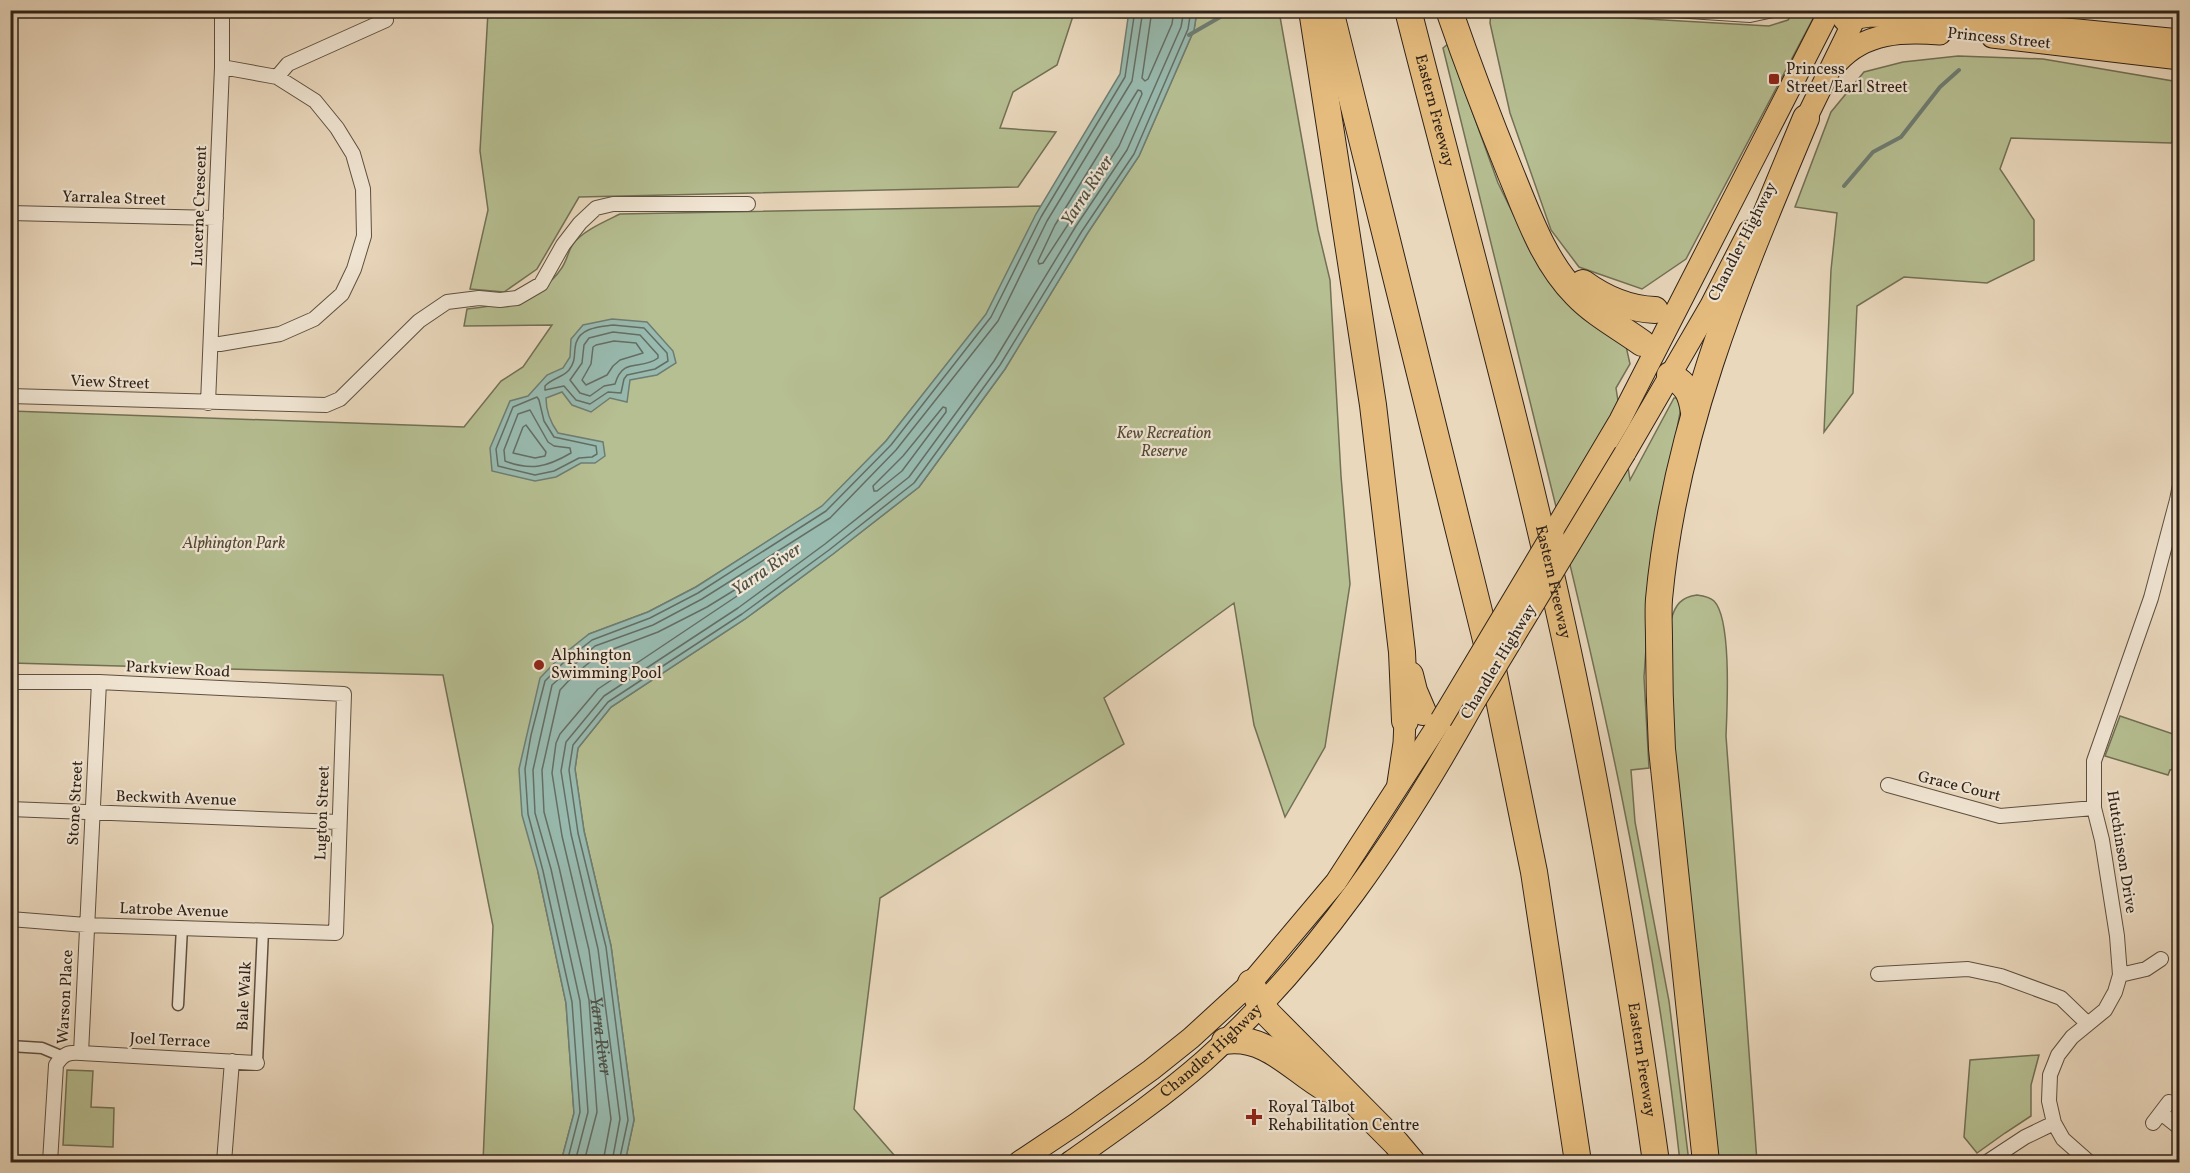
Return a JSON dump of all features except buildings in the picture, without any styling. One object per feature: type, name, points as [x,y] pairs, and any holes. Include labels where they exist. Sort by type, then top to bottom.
[{"type":"highway","points":[[1311,10],[1373,405],[1402,652],[1430,721]]},
{"type":"highway","points":[[1330,10],[1491,660],[1534,872],[1578,1162]]},
{"type":"highway","name":"Eastern Freeway","points":[[1408,10],[1518,440],[1577,692],[1610,856],[1656,1162]]},
{"type":"highway","points":[[1449,10],[1497,138],[1548,256],[1575,294],[1648,349]]},
{"type":"highway","points":[[1706,1162],[1666,803],[1659,687],[1659,602],[1665,548],[1676,488],[1694,412],[1740,277],[1806,118]]},
{"type":"highway","points":[[1535,230],[1574,277],[1609,300],[1636,308],[1667,307]]},
{"type":"highway","points":[[1670,375],[1684,383],[1694,412]]},
{"type":"highway","points":[[1256,994],[1412,1162]]},
{"type":"highway","points":[[1225,1041],[1240,1039],[1257,1044],[1285,1059],[1316,1082],[1364,1110]]},
{"type":"main road","name":"Chandler Highway","points":[[1070,1162],[1181,1079],[1225,1041],[1293,934],[1336,882],[1369,832],[1398,787],[1430,721],[1620,420],[1667,307],[1830,10]]},
{"type":"main road","name":"Chandler Highway","points":[[1019,1162],[1076,1124],[1191,1038],[1304,958],[1343,910],[1382,855],[1446,754],[1475,701],[1625,453],[1711,305],[1858,13]]},
{"type":"main road","name":"Princess Street","points":[[1818,35],[1858,13],[2180,40]]},
{"type":"main road","name":"Princess Street","points":[[1830,71],[1853,48],[1868,40],[1883,35],[1921,32],[1985,36],[2180,59]]},
{"type":"main road","points":[[1648,349],[1670,375]]},
{"type":"main road","points":[[1398,787],[1404,744],[1430,721],[1451,721],[1475,701]]},
{"type":"street","name":"Lucerne Crescent","points":[[208,403],[222,67],[222,10]]},
{"type":"street","points":[[1674,10],[1750,15],[1773,10]]},
{"type":"street","points":[[277,77],[288,64],[386,20]]},
{"type":"street","points":[[212,343],[220,344],[280,334],[314,319],[342,294],[354,269],[364,236],[363,189],[353,154],[337,128],[315,101],[277,77],[222,67]]},
{"type":"street","name":"View Street","points":[[10,396],[326,405],[340,399],[419,321],[447,302],[479,298],[500,300],[517,298],[541,284],[563,245],[580,223],[596,208],[613,204],[748,204]]},
{"type":"street","name":"Yarralea Street","points":[[10,213],[216,218]]},
{"type":"street","name":"Hutchinson Drive","points":[[2089,1162],[2063,1139],[2054,1123],[2049,1101],[2050,1075],[2058,1055],[2072,1037],[2105,1010],[2115,992],[2120,975],[2120,951],[2102,840],[2094,807],[2092,781],[2094,761],[2151,598],[2180,485]]},
{"type":"street","name":"Parkview Road","points":[[10,682],[99,682],[344,694]]},
{"type":"street","name":"Stone Street","points":[[86,925],[99,682]]},
{"type":"street","name":"Lugton Street","points":[[336,933],[344,694]]},
{"type":"street","name":"Grace Court","points":[[1888,785],[2000,816],[2094,807]]},
{"type":"street","name":"Beckwith Avenue","points":[[10,809],[339,822]]},
{"type":"street","name":"Latrobe Avenue","points":[[10,920],[86,925],[336,933]]},
{"type":"street","name":"Warson Place","points":[[50,1162],[56,1065],[62,1056],[69,1052],[81,1053],[86,925]]},
{"type":"street","points":[[178,1005],[182,927]]},
{"type":"street","name":"Bale Walk","points":[[256,1063],[263,930]]},
{"type":"street","points":[[2120,975],[2146,969],[2161,959]]},
{"type":"street","points":[[1878,974],[1968,969],[2001,976],[2061,998],[2088,1024]]},
{"type":"street","points":[[10,1046],[42,1048],[62,1056]]},
{"type":"street","name":"Joel Terrace","points":[[81,1053],[256,1063]]},
{"type":"street","points":[[224,1162],[232,1061]]},
{"type":"street","points":[[2161,1113],[2180,1128]]},
{"type":"street","points":[[1988,1162],[2025,1137],[2054,1123]]},
{"type":"green space","points":[[488,11],[1129,11],[1128,18],[1073,16],[1057,65],[1013,92],[1000,128],[1056,132],[1018,187],[579,197],[537,269],[504,292],[470,289],[488,210],[480,151]]},
{"type":"green space","name":"Kew Recreation Reserve","points":[[1197,11],[1279,11],[1318,230],[1330,280],[1341,476],[1350,584],[1325,747],[1285,817],[1254,725],[1234,603],[1104,698],[1124,744],[880,898],[854,1109],[894,1155],[878,1162],[625,1162],[634,1120],[611,946],[584,831],[575,769],[578,748],[611,707],[745,619],[919,487],[1005,369],[1087,234],[1139,156],[1194,30]]},
{"type":"green space","points":[[1491,11],[1769,26],[1788,20],[1794,11],[1805,11],[1802,15],[1809,17],[1812,11],[1817,11],[1686,259],[1642,289],[1579,267],[1551,230],[1510,113],[1490,23]]},
{"type":"green space","points":[[1448,44],[1498,183],[1521,230],[1626,346],[1630,364],[1616,388],[1630,480],[1674,398],[1680,398],[1681,407],[1652,565],[1644,677],[1649,768],[1631,770],[1635,822],[1669,1001],[1689,1162],[1680,1162],[1655,976],[1621,792],[1559,517],[1443,48]]},
{"type":"green space","points":[[1958,56],[2043,59],[2173,81],[2179,95],[2180,130],[2171,143],[2011,138],[2000,169],[2034,220],[2034,260],[1987,283],[1904,277],[1857,306],[1853,393],[1824,432],[1831,270],[1837,213],[1795,207],[1831,112],[1864,72],[1903,62]]},
{"type":"green space","name":"Alphington Park","points":[[1041,206],[986,315],[886,441],[823,506],[696,587],[648,612],[589,634],[538,872],[566,1003],[574,1113],[561,1162],[483,1162],[493,926],[443,675],[11,663],[11,411],[464,427],[501,381],[523,367],[552,325],[464,326],[467,309],[507,303],[543,288],[561,269],[577,239],[620,214]]},
{"type":"green space","points":[[1697,595],[1714,601],[1720,611],[1724,626],[1727,666],[1726,736],[1757,1162],[1718,1162],[1700,985],[1680,834],[1670,726],[1671,620],[1674,610],[1680,603]]},
{"type":"green space","points":[[2120,716],[2179,736],[2179,768],[2170,770],[2168,775],[2105,756]]},
{"type":"green space","points":[[2039,1055],[2031,1085],[2031,1116],[1977,1153],[1964,1137],[1970,1060]]},
{"type":"green space","points":[[67,1070],[93,1071],[91,1107],[114,1108],[113,1147],[63,1145]]},
{"type":"water","name":"Yarra River","points":[[1129,11],[1197,11],[1194,30],[1139,156],[1087,234],[1005,369],[919,487],[745,619],[611,707],[578,748],[575,769],[584,831],[611,946],[634,1120],[625,1162],[561,1162],[574,1113],[566,1003],[538,872],[522,815],[519,769],[540,678],[560,657],[589,634],[648,612],[696,587],[822,506],[886,441],[986,314],[1036,214],[1120,74]]},
{"type":"water","points":[[612,319],[647,322],[673,351],[676,363],[657,375],[630,380],[627,402],[610,398],[591,412],[572,405],[562,392],[546,398],[549,417],[558,433],[603,442],[605,456],[595,463],[581,463],[556,477],[535,481],[492,471],[490,448],[510,401],[528,396],[547,375],[563,368],[570,357],[571,339],[583,325]]},
{"type":"waterway","points":[[1189,35],[1222,16]]},
{"type":"waterway","points":[[1844,186],[1873,152],[1901,137],[1940,87],[1959,70]]},
{"type":"place","name":"Princess Street/Earl Street","points":[[1774,79]]},
{"type":"place","name":"Alphington Swimming Pool","points":[[539,665]]},
{"type":"place","name":"Royal Talbot Rehabilitation Centre","points":[[1254,1117]]}]
